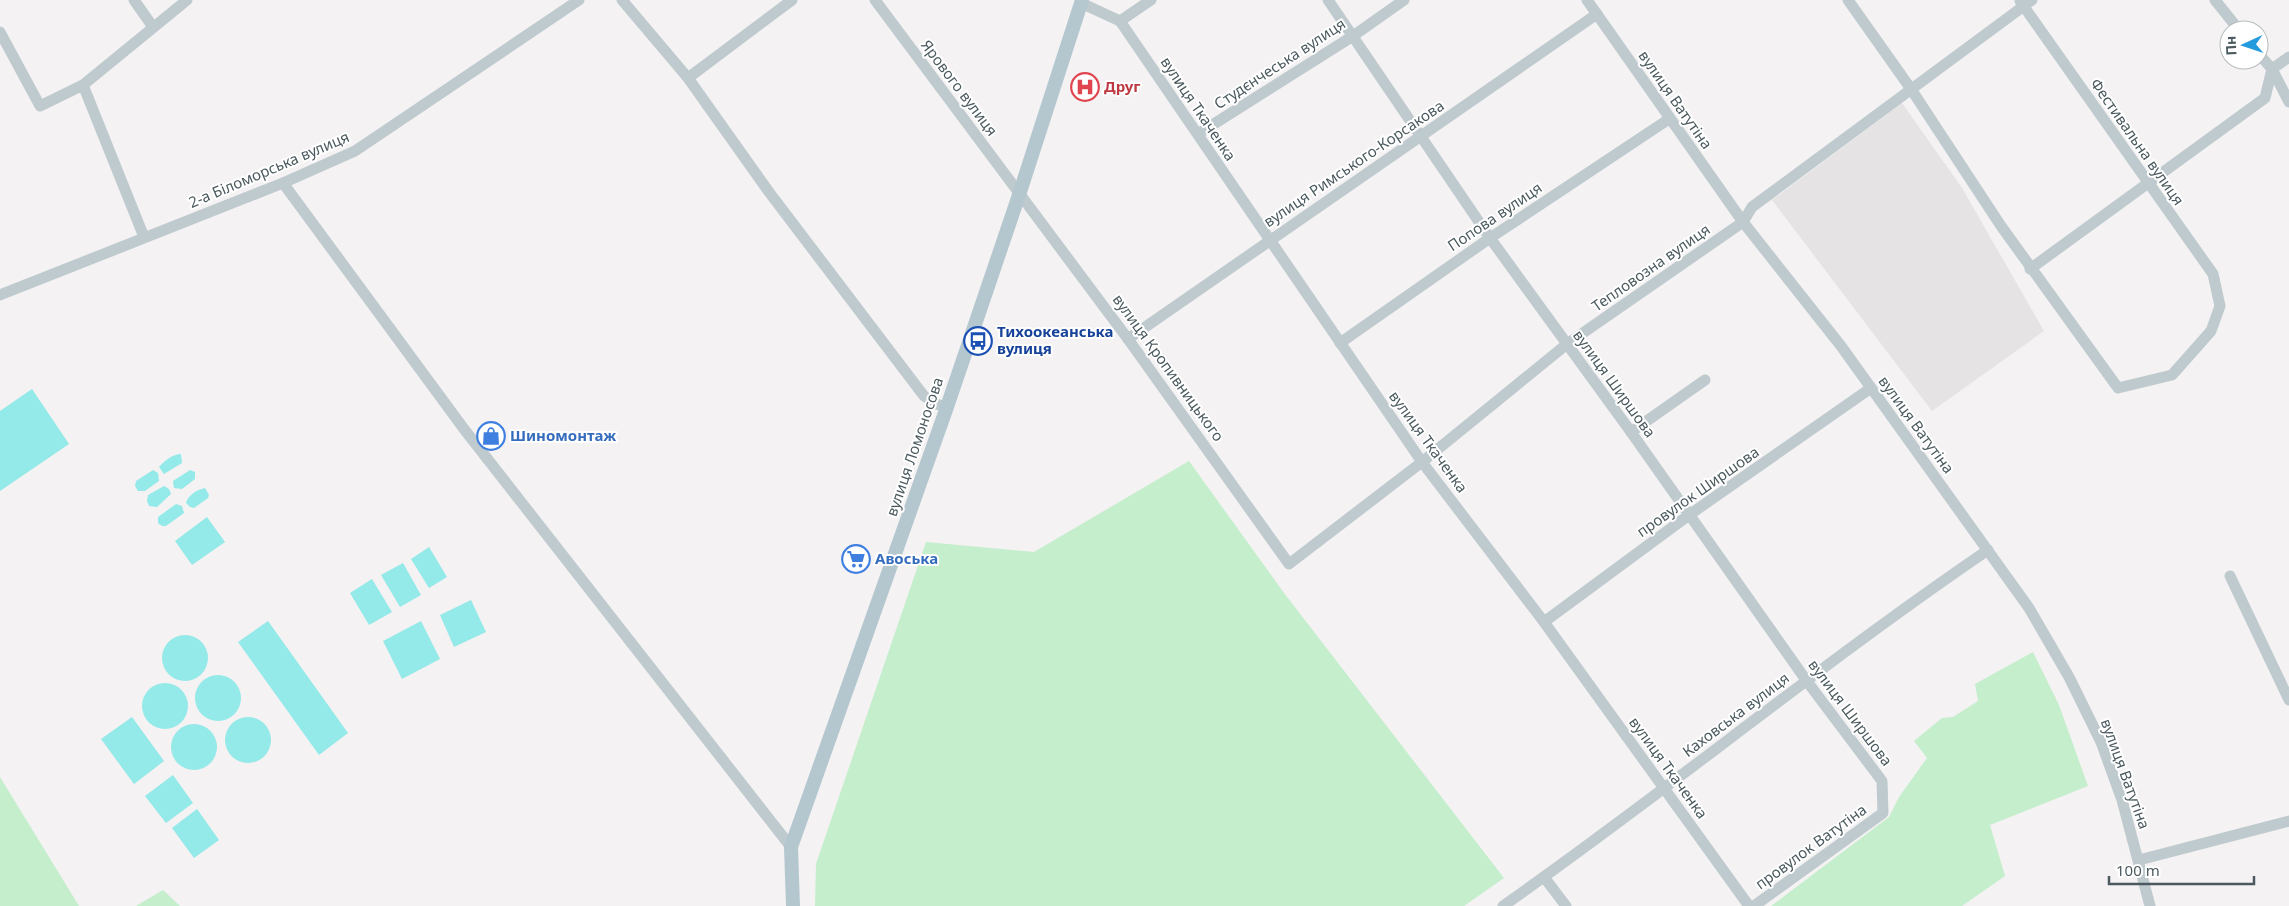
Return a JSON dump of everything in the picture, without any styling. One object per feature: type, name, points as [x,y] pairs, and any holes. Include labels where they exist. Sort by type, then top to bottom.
[{"type":"main road","name":"вулиця Ломоносова","points":[[793,906],[790,847],[947,407],[1082,1]]},
{"type":"street","points":[[134,0],[153,27]]},
{"type":"street","points":[[0,32],[40,106],[83,85],[187,0]]},
{"type":"street","name":"2-а Біломорська вулиця","points":[[0,296],[283,183],[355,151],[579,0]]},
{"type":"street","points":[[622,0],[688,78],[769,192],[924,396],[936,404],[947,407]]},
{"type":"street","points":[[688,78],[792,0]]},
{"type":"street","name":"Ярового вулиця","points":[[875,0],[1006,176],[1020,192]]},
{"type":"street","points":[[1120,21],[1152,0]]},
{"type":"street","name":"вулиця Ширшова","points":[[1328,0],[1490,238],[1631,432],[1806,680],[1882,781]]},
{"type":"street","name":"Студєнчеська вулиця","points":[[1198,134],[1352,36],[1404,0]]},
{"type":"street","name":"вулиця Ватутіна","points":[[1588,0],[1669,119],[1743,222],[1841,346],[2029,608],[2069,677],[2101,742],[2122,800],[2150,906]]},
{"type":"street","points":[[1848,0],[1911,89],[2030,269],[2265,98],[2272,69],[2289,57]]},
{"type":"street","points":[[2215,0],[2231,20]]},
{"type":"street","name":"вулиця Ткаченка","points":[[1082,1],[1120,21],[1422,462],[1544,622],[1749,906]]},
{"type":"street","name":"Тепловозна вулиця","points":[[1289,564],[1422,462],[1567,344],[1743,222],[1752,207],[2025,2]]},
{"type":"street","name":"Фестивальна вулиця","points":[[2025,2],[2148,184],[2213,274],[2220,306],[2211,331],[2172,375],[2118,388],[2030,269]]},
{"type":"street","name":"вулиця Римського-Корсакова","points":[[1128,339],[1597,14]]},
{"type":"street","points":[[2269,66],[2289,102]]},
{"type":"street","points":[[83,85],[144,237]]},
{"type":"street","name":"Попова вулиця","points":[[1340,343],[1490,238],[1669,119]]},
{"type":"street","points":[[283,183],[464,429],[790,847]]},
{"type":"street","name":"вулиця Кропивницького","points":[[1020,192],[1289,564]]},
{"type":"street","points":[[1631,432],[1705,380]]},
{"type":"street","name":"провулок Ширшова","points":[[1544,622],[1689,515],[1871,388]]},
{"type":"street","name":"Каховська вулиця","points":[[1503,906],[1665,789],[1806,680],[1988,550]]},
{"type":"street","points":[[2230,576],[2289,700]]},
{"type":"street","name":"провулок Ватутіна","points":[[1754,906],[1883,813],[1882,781]]},
{"type":"street","points":[[2139,860],[2289,821]]},
{"type":"street","points":[[1544,877],[1566,906]]},
{"type":"shaded area","points":[[1902,103],[1962,188],[2044,331],[1932,411],[1772,200]]},
{"type":"green space","points":[[1189,461],[1284,593],[1504,878],[1464,906],[815,906],[816,864],[926,542],[1034,552]]},
{"type":"green space","points":[[2033,652],[2059,705],[2088,786],[1990,825],[2005,876],[1962,906],[1771,906],[1889,817],[1899,797],[1927,758],[1914,741],[1942,718],[1953,717],[1978,701],[1975,684]]},
{"type":"green space","points":[[0,777],[79,906],[0,906]]},
{"type":"green space","points":[[163,890],[180,906],[136,906]]},
{"type":"water","points":[[32,389],[69,444],[0,491],[0,411]]},
{"type":"water","points":[[181,454],[182,463],[164,474],[159,467],[163,462],[175,455]]},
{"type":"water","points":[[153,470],[158,473],[159,481],[145,491],[138,491],[135,486],[136,481]]},
{"type":"water","points":[[190,470],[195,472],[195,479],[182,489],[174,488],[173,481]]},
{"type":"water","points":[[164,486],[169,489],[171,494],[157,507],[149,506],[147,501],[148,495]]},
{"type":"water","points":[[205,488],[209,495],[208,498],[194,508],[186,503],[188,498],[196,491]]},
{"type":"water","points":[[176,504],[182,506],[184,513],[166,526],[158,523],[158,517]]},
{"type":"water","points":[[207,517],[225,542],[192,565],[175,541]]},
{"type":"water","points":[[429,547],[447,577],[429,588],[411,559]]},
{"type":"water","points":[[403,563],[421,595],[400,607],[381,575]]},
{"type":"water","points":[[372,579],[392,612],[369,625],[350,593]]},
{"type":"water","points":[[471,600],[486,632],[454,647],[440,615]]},
{"type":"water","points":[[268,621],[348,733],[319,755],[238,642]]},
{"type":"water","points":[[421,621],[440,659],[402,679],[383,641]]},
{"type":"water","points":[[180,635],[190,635],[204,645],[208,658],[204,671],[198,677],[190,681],[180,681],[166,671],[162,663],[162,653],[172,639]]},
{"type":"water","points":[[213,675],[223,675],[237,685],[241,698],[237,711],[231,717],[223,721],[213,721],[199,711],[195,703],[195,693],[205,679]]},
{"type":"water","points":[[161,683],[169,683],[178,687],[184,693],[188,706],[184,719],[178,725],[169,729],[161,729],[152,725],[146,719],[142,710],[142,702],[146,693],[152,687]]},
{"type":"water","points":[[132,717],[164,761],[134,784],[101,739]]},
{"type":"water","points":[[244,717],[252,717],[261,721],[267,727],[271,740],[267,753],[261,759],[252,763],[244,763],[235,759],[229,753],[225,744],[225,736],[229,727],[235,721]]},
{"type":"water","points":[[190,724],[198,724],[207,728],[213,734],[217,747],[213,760],[207,766],[198,770],[190,770],[181,766],[175,760],[171,751],[171,743],[175,734],[181,728]]},
{"type":"water","points":[[173,775],[193,803],[166,823],[145,796]]},
{"type":"water","points":[[197,809],[219,840],[194,858],[172,828]]},
{"type":"place","name":"Друг","points":[[1085,87]]},
{"type":"place","name":"Тихоокеанська вулиця","points":[[978,341]]},
{"type":"place","name":"Шиномонтаж","points":[[491,436]]},
{"type":"place","name":"Авоська","points":[[856,559]]}]
